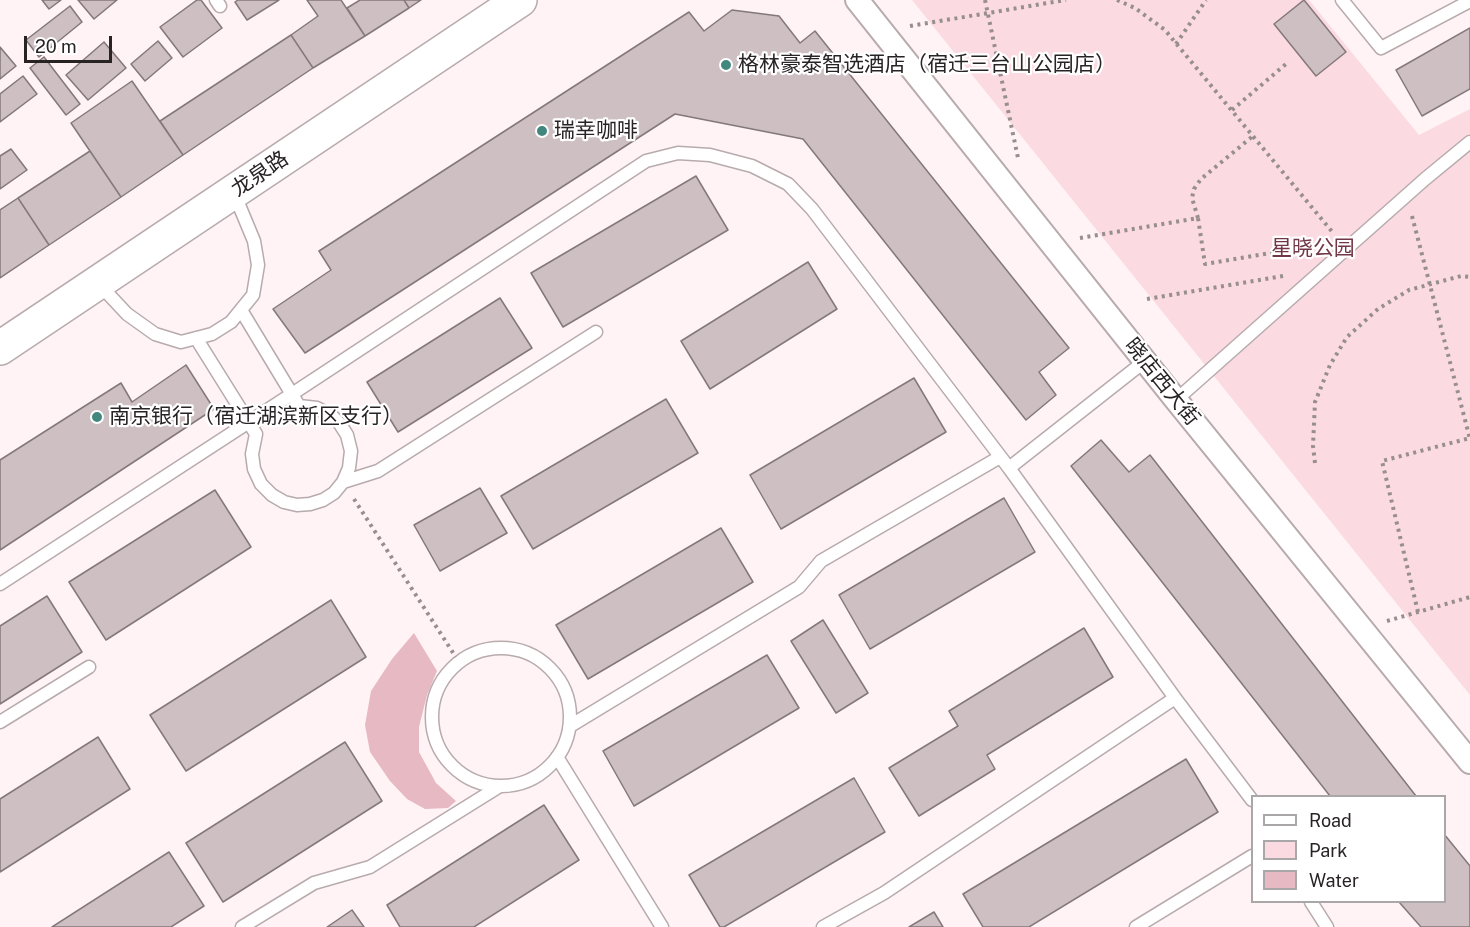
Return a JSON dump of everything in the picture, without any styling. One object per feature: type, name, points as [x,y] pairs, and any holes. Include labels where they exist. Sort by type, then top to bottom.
[{"type":"street","name":"龙泉路","points":[[0,348],[520,0]]},
{"type":"street","name":"晓店西大街","points":[[857,0],[1176,400],[1470,762]]},
{"type":"lane","points":[[1342,0],[1381,48],[1470,1]]},
{"type":"lane","points":[[1176,400],[1343,245],[1470,142]]},
{"type":"lane","points":[[0,584],[646,161],[678,153],[710,155],[753,166],[788,184],[812,209],[1009,468],[1175,698],[1251,799]]},
{"type":"lane","points":[[98,283],[127,314],[155,334],[181,342],[212,334],[231,322],[253,295],[258,265],[254,241],[234,192]]},
{"type":"lane","points":[[196,338],[256,434],[252,454],[254,469],[261,484],[272,495],[284,502],[297,505],[323,500],[334,493],[343,482],[349,468],[351,451],[347,435],[332,416],[317,408],[299,406],[241,310]]},
{"type":"lane","points":[[343,482],[378,471],[596,332]]},
{"type":"lane","points":[[1009,468],[1145,361]]},
{"type":"lane","points":[[570,726],[799,587],[821,561],[1000,457]]},
{"type":"lane","points":[[503,648],[526,652],[546,664],[561,682],[569,703],[570,726],[563,748],[557,757],[550,766],[532,780],[510,786],[488,785],[467,778],[449,764],[437,745],[432,723],[434,700],[443,679],[459,662],[480,651],[503,648]]},
{"type":"lane","points":[[0,722],[89,667]]},
{"type":"lane","points":[[824,927],[884,892],[1175,698]]},
{"type":"lane","points":[[557,757],[662,927]]},
{"type":"lane","points":[[242,927],[314,883],[370,867],[500,786]]},
{"type":"lane","points":[[1136,927],[1251,857]]},
{"type":"lane","points":[[1312,903],[1327,927]]},
{"type":"path","points":[[985,0],[1018,162]]},
{"type":"path","points":[[882,31],[1066,0]]},
{"type":"path","points":[[1117,0],[1135,8],[1165,30],[1343,245]]},
{"type":"path","points":[[1176,44],[1206,0]]},
{"type":"path","points":[[1232,110],[1286,64]]},
{"type":"path","points":[[1253,136],[1201,179],[1194,189],[1191,198],[1198,218],[1206,264],[1343,245]]},
{"type":"path","points":[[1407,195],[1470,439],[1382,461],[1418,612]]},
{"type":"path","points":[[1051,243],[1198,218]]},
{"type":"path","points":[[1147,298],[1293,275]]},
{"type":"path","points":[[1315,463],[1312,446],[1315,402],[1330,365],[1347,337],[1378,309],[1409,290],[1461,276],[1470,277]]},
{"type":"path","points":[[343,482],[459,662]]},
{"type":"path","points":[[1361,629],[1470,597]]},
{"type":"green space","name":"星晓公园","points":[[912,0],[1309,0],[1419,135],[1470,109],[1470,695]]},
{"type":"water","points":[[414,633],[437,671],[427,695],[419,727],[419,752],[436,783],[456,801],[448,808],[425,809],[407,799],[390,781],[370,752],[365,725],[371,691],[392,659]]},
{"type":"building","points":[[42,0],[61,0],[49,9]]},
{"type":"building","points":[[78,0],[117,0],[94,19]]},
{"type":"building","points":[[197,0],[201,0],[222,28],[183,57],[160,27]]},
{"type":"building","points":[[238,0],[279,0],[247,20],[235,2]]},
{"type":"building","points":[[307,0],[341,0],[365,36],[313,68],[291,35],[318,16]]},
{"type":"building","points":[[360,0],[404,0],[409,8],[365,36],[347,8]]},
{"type":"building","points":[[404,0],[421,0],[409,8]]},
{"type":"building","points":[[1304,0],[1346,52],[1316,76],[1274,24]]},
{"type":"building","points":[[70,6],[82,22],[39,57],[26,40]]},
{"type":"building","points":[[732,10],[779,16],[800,43],[815,31],[1069,348],[1039,372],[1056,395],[1026,420],[803,139],[675,114],[305,353],[273,309],[331,270],[319,251],[689,12],[704,31]]},
{"type":"building","points":[[1470,28],[1470,89],[1422,116],[1396,70]]},
{"type":"building","points":[[291,35],[313,68],[183,155],[160,121]]},
{"type":"building","points":[[158,41],[172,58],[145,81],[131,64]]},
{"type":"building","points":[[104,42],[126,68],[88,100],[66,75]]},
{"type":"building","points":[[0,47],[16,66],[0,79]]},
{"type":"building","points":[[44,57],[80,104],[66,115],[30,68]]},
{"type":"building","points":[[23,76],[37,94],[0,122],[0,94]]},
{"type":"building","points":[[132,81],[183,155],[121,197],[71,123]]},
{"type":"building","points":[[11,149],[27,170],[0,189],[0,156]]},
{"type":"building","points":[[90,151],[121,197],[49,245],[18,198]]},
{"type":"building","points":[[696,176],[728,230],[563,327],[531,273]]},
{"type":"building","points":[[18,198],[49,245],[0,278],[0,210]]},
{"type":"building","points":[[808,262],[837,309],[710,389],[681,341]]},
{"type":"building","points":[[500,298],[532,348],[398,432],[367,382]]},
{"type":"building","points":[[186,365],[214,409],[0,550],[0,460],[121,383],[132,402]]},
{"type":"building","points":[[914,378],[946,432],[781,529],[750,475]]},
{"type":"building","points":[[666,399],[698,453],[533,549],[501,496]]},
{"type":"building","points":[[1101,440],[1129,472],[1150,455],[1415,795],[1329,795],[1071,466]]},
{"type":"building","points":[[480,488],[507,533],[440,571],[414,525]]},
{"type":"building","points":[[215,490],[251,547],[106,640],[69,582]]},
{"type":"building","points":[[1004,498],[1035,552],[870,649],[839,595]]},
{"type":"building","points":[[721,528],[753,582],[588,679],[556,625]]},
{"type":"building","points":[[47,596],[82,652],[0,704],[0,626]]},
{"type":"building","points":[[331,600],[366,657],[186,771],[150,715]]},
{"type":"building","points":[[823,620],[868,693],[836,713],[791,641]]},
{"type":"building","points":[[1084,628],[1113,677],[987,755],[995,769],[919,816],[889,768],[958,726],[949,711]]},
{"type":"building","points":[[767,655],[799,708],[634,806],[603,751]]},
{"type":"building","points":[[98,737],[130,789],[0,872],[0,799]]},
{"type":"building","points":[[345,742],[382,801],[223,902],[186,843]]},
{"type":"building","points":[[1186,759],[1218,812],[1029,927],[983,927],[963,894]]},
{"type":"building","points":[[854,778],[885,832],[724,927],[720,927],[689,875]]},
{"type":"building","points":[[544,805],[579,860],[474,927],[400,927],[387,905]]},
{"type":"building","points":[[1446,836],[1470,866],[1470,927],[1421,927],[1400,903],[1446,903]]},
{"type":"building","points":[[169,852],[204,906],[171,927],[52,927]]},
{"type":"building","points":[[352,910],[364,927],[327,927]]},
{"type":"building","points":[[934,912],[943,927],[909,927]]},
{"type":"place","name":"格林豪泰智选酒店（宿迁三台山公园店）","points":[[726,65]]},
{"type":"place","name":"瑞幸咖啡","points":[[542,131]]},
{"type":"place","name":"南京银行（宿迁湖滨新区支行）","points":[[97,417]]}]
